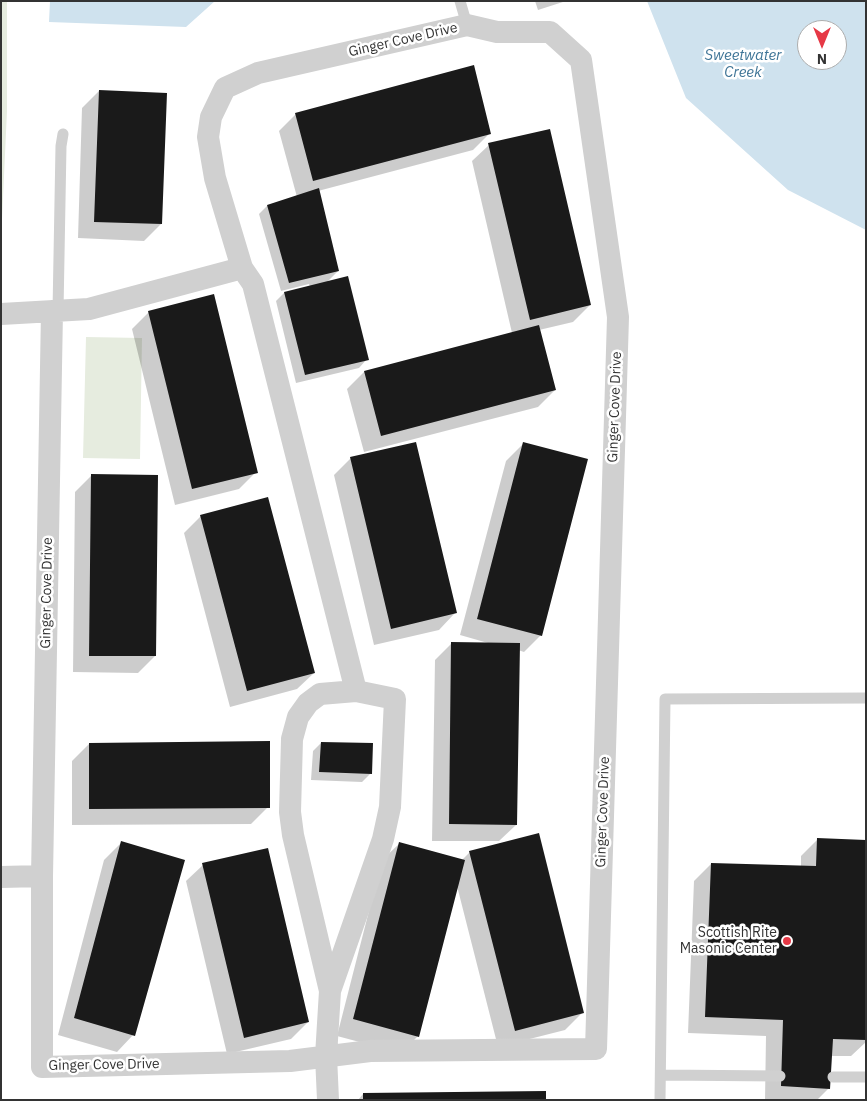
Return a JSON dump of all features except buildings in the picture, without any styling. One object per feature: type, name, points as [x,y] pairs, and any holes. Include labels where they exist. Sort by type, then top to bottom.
[{"type":"street","name":"Ginger Cove Drive","points":[[55,311],[42,876],[42,1067],[290,1061],[370,1051],[596,1049],[618,317],[581,60],[550,32],[497,32],[467,25],[258,73],[225,88],[211,117],[208,137],[214,178],[242,268],[253,284],[356,691]]},
{"type":"street","points":[[1,314],[89,309],[242,268]]},
{"type":"street","points":[[328,1100],[326,1056],[330,991],[383,839],[390,807],[395,699],[356,691],[320,694],[308,703],[298,717],[292,739],[290,812],[293,834],[330,991]]},
{"type":"street","points":[[1,877],[42,876]]},
{"type":"lane","points":[[460,1],[467,25]]},
{"type":"lane","points":[[55,311],[63,134]]},
{"type":"lane","points":[[660,1100],[665,699],[866,698]]},
{"type":"lane","points":[[661,1075],[780,1076]]},
{"type":"lane","points":[[833,1076],[866,1077]]},
{"type":"shaded area","points":[[1,1],[7,1],[7,111],[1,241]]},
{"type":"shaded area","points":[[86,337],[142,338],[140,459],[83,458]]},
{"type":"water","points":[[50,1],[215,1],[186,27],[49,22]]},
{"type":"water","name":"Sweetwater Creek","points":[[647,1],[866,1],[866,230],[788,190],[686,98]]},
{"type":"place","name":"Scottish Rite Masonic Center","points":[[787,941]]}]
